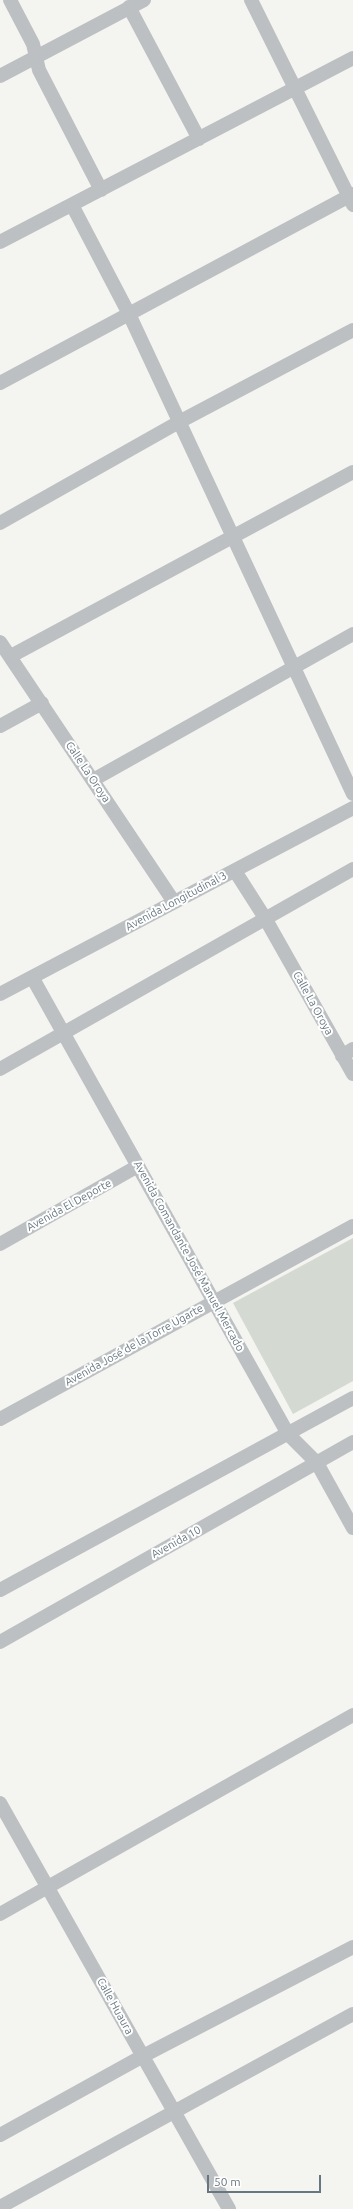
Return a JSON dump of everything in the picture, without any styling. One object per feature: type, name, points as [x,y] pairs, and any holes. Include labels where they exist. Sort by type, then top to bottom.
[{"type":"street","points":[[10,0],[33,44],[39,70],[101,190]]},
{"type":"street","points":[[0,76],[144,0]]},
{"type":"street","points":[[0,383],[352,198],[295,89],[251,0]]},
{"type":"street","points":[[129,8],[199,139]]},
{"type":"street","points":[[2,236],[72,205],[353,58]]},
{"type":"street","points":[[72,205],[129,314],[353,794]]},
{"type":"street","points":[[0,523],[179,422],[353,330]]},
{"type":"street","points":[[11,656],[353,472]]},
{"type":"street","points":[[93,780],[353,634]]},
{"type":"street","name":"Calle La Oroya","points":[[0,642],[11,656],[174,902]]},
{"type":"street","points":[[0,726],[42,703]]},
{"type":"street","name":"Avenida Longitudinal 3","points":[[2,989],[32,977],[353,808]]},
{"type":"street","points":[[0,1069],[264,918],[353,869]]},
{"type":"street","name":"Calle La Oroya","points":[[235,870],[348,1052],[353,1074]]},
{"type":"street","name":"Avenida Comandante José Manuel Mercado","points":[[32,977],[288,1434],[317,1463],[353,1528]]},
{"type":"street","name":"Avenida El Deporte","points":[[0,1244],[138,1166]]},
{"type":"street","name":"Avenida José de la Torre Ugarte","points":[[0,1419],[353,1226]]},
{"type":"street","points":[[0,1590],[353,1398]]},
{"type":"street","name":"Avenida 10","points":[[0,1642],[353,1442]]},
{"type":"street","points":[[0,1914],[353,1715]]},
{"type":"street","name":"Calle Huaura","points":[[0,1803],[229,2209]]},
{"type":"street","points":[[0,2135],[143,2056],[353,1947]]},
{"type":"street","points":[[0,2207],[353,2014]]},
{"type":"shaded area","points":[[353,1238],[353,1381],[293,1414],[233,1303]]}]
